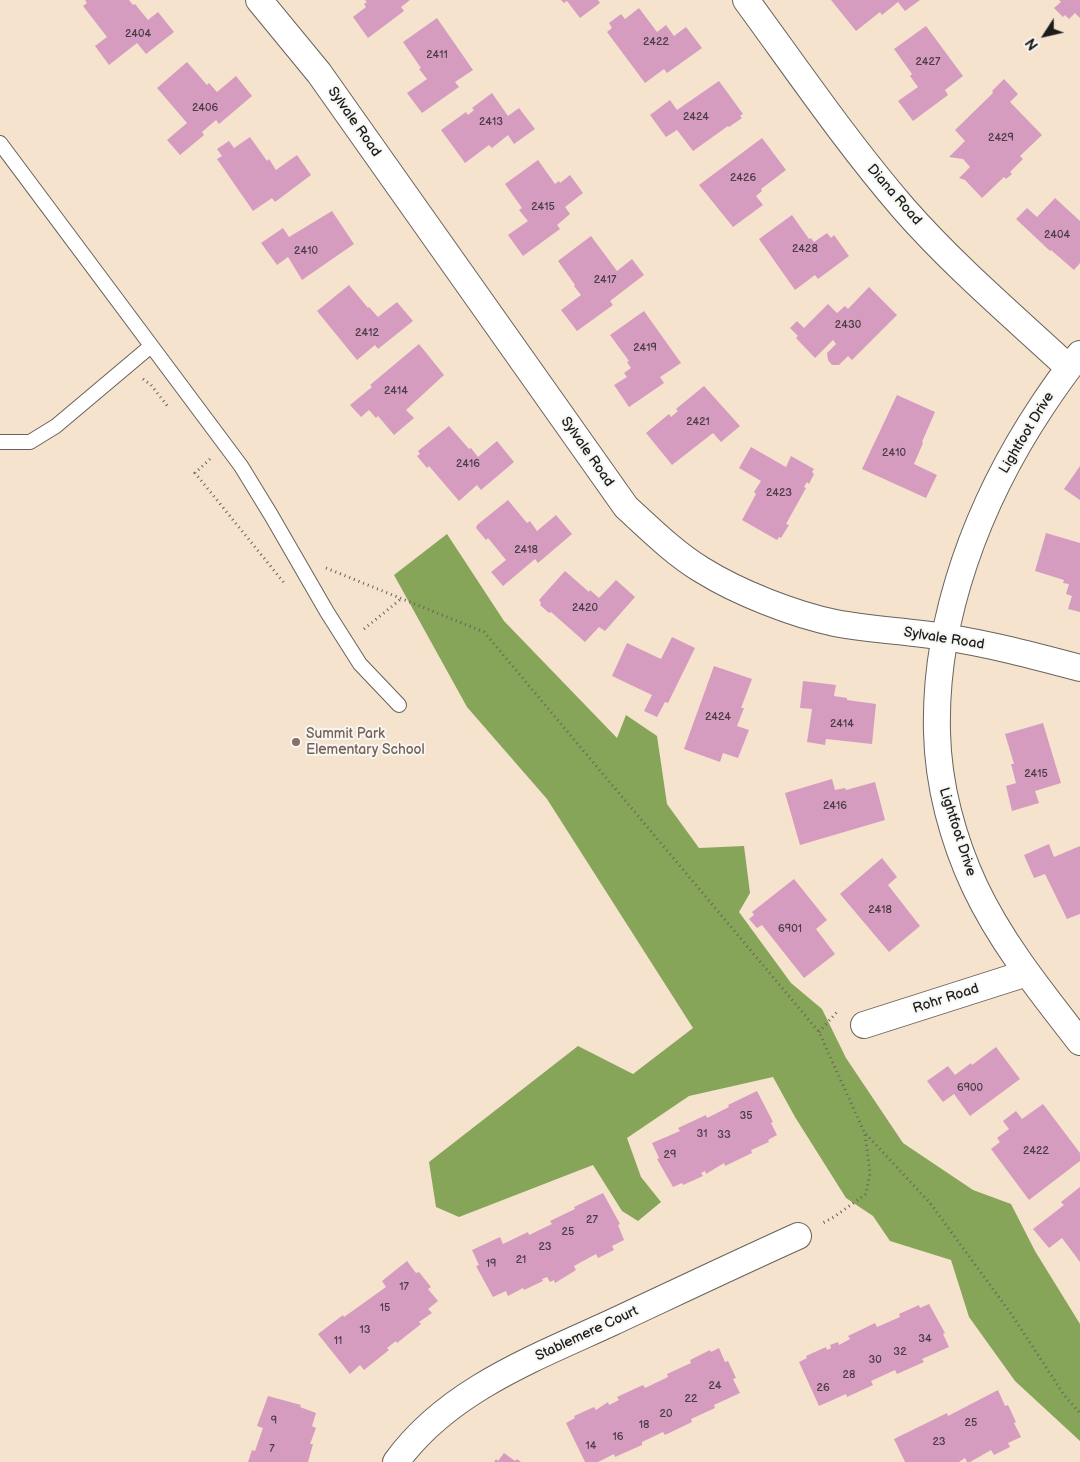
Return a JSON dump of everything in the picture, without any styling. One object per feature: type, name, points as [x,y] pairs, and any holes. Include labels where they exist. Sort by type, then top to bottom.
[{"type":"street","name":"Sylvale Road","points":[[259,0],[319,72],[626,507],[653,533],[701,570],[747,593],[792,611],[835,623],[945,637],[1028,654],[1080,668]]},
{"type":"street","name":"Diana Road","points":[[746,0],[855,150],[905,210],[954,261],[1074,360]]},
{"type":"street","name":"Lightfoot Drive","points":[[1074,360],[1026,430],[996,485],[958,583],[945,637],[937,704],[937,734],[942,782],[954,833],[975,887],[997,930],[1080,1042]]},
{"type":"street","name":"Rohr Road","points":[[864,1025],[1027,973]]},
{"type":"street","name":"Stablemere Court","points":[[396,1462],[430,1425],[464,1396],[511,1369],[798,1236]]},
{"type":"lane","points":[[0,143],[241,466],[271,514],[326,612],[360,664],[399,705]]},
{"type":"lane","points":[[0,442],[30,442],[56,426],[151,346]]},
{"type":"path","points":[[136,385],[144,379],[151,385],[174,415]]},
{"type":"path","points":[[204,452],[210,459],[195,473],[289,589]]},
{"type":"path","points":[[323,566],[484,632],[819,1032],[866,1134],[930,1203],[1012,1315],[1064,1394],[1080,1413]]},
{"type":"path","points":[[364,629],[401,599]]},
{"type":"path","points":[[819,1032],[837,1012]]},
{"type":"path","points":[[798,1236],[834,1217],[866,1194],[870,1173],[866,1134]]},
{"type":"green space","points":[[447,534],[504,621],[617,738],[626,715],[657,736],[667,804],[699,848],[744,846],[750,893],[739,912],[791,983],[822,1009],[846,1058],[903,1143],[973,1190],[1011,1204],[1035,1251],[1080,1324],[1080,1441],[1015,1381],[969,1317],[951,1260],[890,1241],[873,1216],[846,1198],[795,1117],[773,1077],[689,1096],[627,1138],[641,1177],[661,1202],[638,1221],[622,1211],[593,1165],[459,1217],[436,1207],[429,1162],[578,1046],[633,1074],[693,1028],[547,799],[467,707],[394,575]]},
{"type":"building","points":[[85,0],[129,0],[133,5],[135,4],[148,20],[158,12],[174,32],[146,54],[137,43],[109,65],[95,46],[107,37],[83,6],[87,3]]},
{"type":"building","points":[[365,0],[410,0],[401,7],[404,11],[368,38],[353,17],[366,7],[364,4],[367,2]]},
{"type":"building","points":[[561,0],[598,0],[600,3],[580,18],[567,1],[564,3]]},
{"type":"building","points":[[831,0],[920,0],[905,11],[898,2],[882,15],[880,12],[856,31]]},
{"type":"building","points":[[1059,0],[1080,0],[1080,18],[1075,13],[1069,19],[1065,15],[1063,17],[1054,8],[1061,2]]},
{"type":"building","points":[[639,8],[657,32],[666,25],[674,36],[686,27],[702,48],[667,73],[664,69],[645,83],[607,32],[612,28],[609,23],[621,14],[625,19]]},
{"type":"building","points":[[437,18],[473,70],[455,82],[459,87],[422,113],[407,93],[427,79],[403,42]]},
{"type":"building","points":[[926,26],[963,76],[945,90],[948,95],[913,121],[898,101],[918,87],[910,76],[912,74],[894,49]]},
{"type":"building","points":[[187,62],[207,85],[209,83],[217,92],[236,76],[252,96],[219,124],[216,120],[202,132],[204,135],[180,155],[167,140],[187,123],[157,88]]},
{"type":"building","points":[[1004,79],[1018,94],[1010,102],[1042,135],[1020,156],[1023,159],[1010,172],[1012,174],[1006,179],[1004,177],[982,198],[965,180],[959,178],[970,167],[963,159],[949,157],[965,141],[955,130],[993,93],[992,91]]},
{"type":"building","points":[[719,81],[743,114],[740,116],[742,118],[693,151],[677,130],[666,137],[650,115],[670,100],[677,110]]},
{"type":"building","points":[[492,93],[508,116],[519,108],[535,129],[514,144],[508,135],[492,148],[489,145],[465,163],[441,130],[466,112],[468,115],[474,110],[472,108]]},
{"type":"building","points":[[250,137],[276,170],[297,155],[311,175],[275,202],[272,198],[253,211],[217,159],[222,156],[217,149],[229,141],[234,148]]},
{"type":"building","points":[[762,138],[786,170],[761,189],[762,191],[756,196],[763,205],[733,227],[699,185]]},
{"type":"building","points":[[538,160],[555,184],[559,181],[560,183],[570,175],[583,193],[565,207],[570,214],[557,225],[560,229],[523,256],[508,235],[528,221],[519,210],[522,208],[505,184]]},
{"type":"building","points":[[1055,198],[1080,221],[1080,263],[1074,270],[1050,251],[1016,219],[1027,208],[1037,217]]},
{"type":"building","points":[[332,211],[354,244],[302,280],[288,257],[277,265],[261,243],[283,228],[289,237]]},
{"type":"building","points":[[792,215],[809,239],[811,238],[814,242],[827,233],[831,238],[834,235],[849,256],[818,279],[815,275],[795,290],[759,239]]},
{"type":"building","points":[[591,236],[617,271],[632,259],[644,275],[610,301],[613,305],[577,331],[561,310],[581,295],[558,261]]},
{"type":"building","points":[[349,285],[378,317],[397,302],[413,321],[378,349],[375,345],[357,360],[317,311]]},
{"type":"building","points":[[869,287],[897,315],[852,360],[848,356],[839,365],[832,365],[828,360],[827,353],[836,344],[833,340],[815,358],[796,338],[798,336],[790,328],[797,321],[804,328],[828,304],[837,313],[845,306],[848,309]]},
{"type":"building","points":[[644,311],[681,363],[660,377],[664,383],[629,407],[614,385],[627,377],[624,373],[631,368],[627,362],[629,361],[610,335]]},
{"type":"building","points":[[419,344],[444,375],[406,410],[414,418],[394,435],[378,416],[376,418],[369,410],[361,417],[350,405],[372,387],[370,385]]},
{"type":"building","points":[[704,386],[740,426],[721,442],[713,433],[672,465],[646,433],[669,414],[671,417],[678,411],[676,409]]},
{"type":"building","points":[[897,395],[935,412],[914,464],[937,475],[926,498],[862,469]]},
{"type":"building","points":[[449,426],[478,457],[497,441],[514,462],[481,490],[477,485],[459,501],[429,466],[427,468],[417,456],[420,454],[418,451]]},
{"type":"building","points":[[751,447],[786,467],[791,456],[814,469],[812,472],[814,474],[809,484],[807,482],[804,487],[806,488],[786,524],[789,525],[781,538],[779,537],[777,540],[742,520],[761,481],[739,468]]},
{"type":"building","points":[[1080,466],[1080,500],[1064,489]]},
{"type":"building","points":[[508,500],[527,523],[530,521],[537,531],[556,515],[572,534],[538,563],[535,559],[503,586],[491,572],[506,560],[488,538],[486,540],[476,528],[477,525]]},
{"type":"building","points":[[1046,533],[1080,543],[1080,612],[1068,609],[1072,596],[1066,594],[1069,584],[1063,583],[1064,580],[1035,571]]},
{"type":"building","points":[[565,571],[589,592],[590,590],[599,598],[616,580],[635,597],[605,631],[599,627],[585,642],[551,612],[549,613],[540,605],[539,600]]},
{"type":"building","points":[[672,637],[695,648],[668,703],[665,702],[657,717],[644,711],[652,695],[612,676],[627,643],[661,659]]},
{"type":"building","points":[[714,666],[752,679],[741,708],[744,708],[737,726],[749,730],[738,758],[723,753],[720,762],[684,749]]},
{"type":"building","points":[[803,681],[836,685],[834,696],[876,704],[872,744],[826,739],[825,745],[807,742],[812,709],[800,708]]},
{"type":"building","points":[[1043,723],[1061,783],[1035,791],[1039,803],[1012,811],[1006,786],[1016,783],[1011,764],[1014,764],[1005,734]]},
{"type":"building","points":[[832,779],[835,790],[845,788],[846,790],[875,782],[885,820],[800,845],[785,793]]},
{"type":"building","points":[[1049,844],[1054,857],[1080,846],[1080,914],[1067,919],[1045,874],[1034,878],[1024,855]]},
{"type":"building","points":[[882,858],[897,877],[888,885],[920,926],[889,952],[840,894]]},
{"type":"building","points":[[794,879],[827,920],[816,929],[835,954],[804,978],[762,925],[757,928],[749,919],[754,915],[752,912]]},
{"type":"building","points":[[996,1047],[1020,1079],[970,1116],[954,1094],[943,1102],[927,1081],[948,1066],[955,1075]]},
{"type":"building","points":[[757,1091],[773,1122],[771,1123],[777,1135],[768,1140],[769,1142],[751,1150],[752,1153],[725,1166],[724,1163],[706,1174],[705,1171],[701,1173],[703,1176],[683,1185],[682,1183],[673,1187],[657,1159],[659,1158],[652,1143],[680,1131],[678,1128],[706,1115],[707,1118]]},
{"type":"building","points":[[1043,1104],[1080,1153],[1080,1161],[1029,1200],[991,1149],[1000,1142],[997,1138],[1009,1129],[1003,1121],[1016,1111],[1022,1119]]},
{"type":"building","points":[[1080,1187],[1080,1262],[1062,1238],[1049,1248],[1033,1229],[1064,1205],[1061,1202]]},
{"type":"building","points":[[603,1193],[620,1224],[618,1225],[624,1240],[612,1246],[614,1250],[598,1258],[596,1254],[574,1266],[576,1270],[555,1283],[554,1280],[550,1282],[547,1277],[542,1279],[543,1281],[508,1296],[506,1291],[493,1297],[476,1266],[479,1265],[472,1250],[500,1237],[503,1244],[528,1232],[529,1235],[552,1224],[550,1221],[575,1209],[574,1207]]},
{"type":"building","points":[[407,1261],[416,1273],[419,1272],[431,1287],[428,1289],[438,1301],[428,1309],[432,1313],[419,1322],[421,1324],[397,1343],[396,1341],[387,1348],[389,1350],[364,1370],[360,1365],[350,1374],[318,1334],[386,1287],[382,1281]]},
{"type":"building","points":[[929,1304],[945,1333],[943,1334],[949,1347],[922,1359],[924,1362],[897,1374],[895,1370],[871,1381],[873,1385],[847,1397],[846,1394],[819,1406],[799,1362],[807,1358],[806,1356],[826,1347],[827,1350],[831,1348],[830,1345],[838,1342],[839,1345],[850,1339],[848,1336],[875,1323],[877,1327],[900,1317],[899,1314],[919,1305],[920,1308]]},
{"type":"building","points":[[719,1348],[725,1362],[728,1361],[736,1378],[733,1379],[740,1393],[714,1405],[715,1408],[691,1419],[692,1422],[665,1435],[663,1432],[642,1442],[642,1445],[615,1457],[614,1454],[598,1462],[585,1462],[566,1423],[575,1418],[574,1416],[594,1407],[596,1410],[608,1402],[609,1405],[619,1400],[617,1397],[643,1385],[645,1388],[668,1377],[667,1374],[691,1363],[690,1360],[710,1350],[711,1352]]},
{"type":"building","points":[[998,1390],[1005,1406],[1008,1405],[1021,1437],[1008,1443],[1010,1447],[994,1455],[991,1450],[970,1462],[967,1462],[965,1458],[959,1462],[905,1462],[894,1439],[947,1413],[948,1416]]},
{"type":"building","points":[[268,1396],[301,1405],[300,1407],[316,1413],[312,1426],[316,1428],[310,1444],[313,1444],[308,1462],[248,1462],[252,1450],[255,1451],[263,1428],[257,1426]]},
{"type":"building","points":[[504,1453],[515,1461],[517,1459],[521,1462],[494,1462],[496,1459],[498,1461]]},
{"type":"place","name":"Summit Park Elementary School","points":[[296,742]]}]
